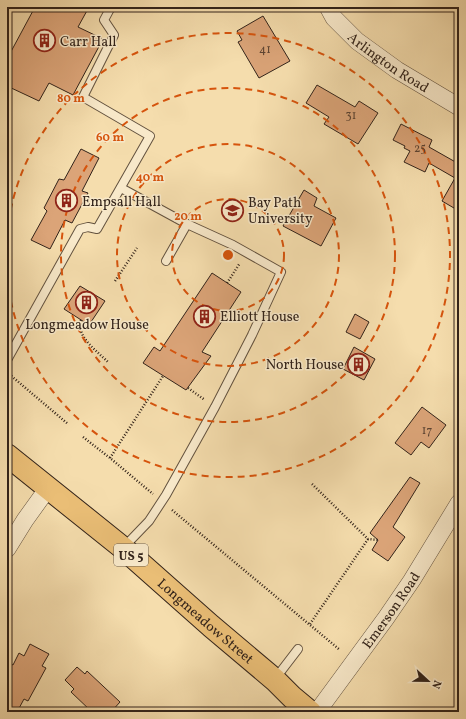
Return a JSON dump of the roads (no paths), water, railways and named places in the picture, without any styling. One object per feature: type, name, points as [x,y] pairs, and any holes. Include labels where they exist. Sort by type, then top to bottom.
[{"type":"main road","name":"Longmeadow Street","points":[[7,455],[123,548],[310,712]]},
{"type":"street","name":"Arlington Road","points":[[328,7],[334,18],[357,41],[398,70],[459,107]]},
{"type":"street","points":[[7,549],[25,520],[48,488]]},
{"type":"street","name":"Emerson Road","points":[[317,712],[412,580],[459,503]]},
{"type":"lane","points":[[7,360],[80,229],[88,227],[98,229],[150,136],[83,97],[114,36],[104,20],[111,7]]},
{"type":"lane","points":[[121,188],[187,224],[233,245],[281,272],[252,335],[215,407],[166,495],[149,521],[123,548]]},
{"type":"lane","points":[[166,261],[187,224]]},
{"type":"lane","points":[[275,680],[298,649]]},
{"type":"place","name":"Carr Hall","points":[[44,41]]},
{"type":"place","name":"Empsall Hall","points":[[66,201]]},
{"type":"place","name":"Bay Path University","points":[[233,210]]},
{"type":"place","name":"Longmeadow House","points":[[87,302]]},
{"type":"place","name":"Elliott House","points":[[204,316]]},
{"type":"place","name":"North House","points":[[359,364]]}]
